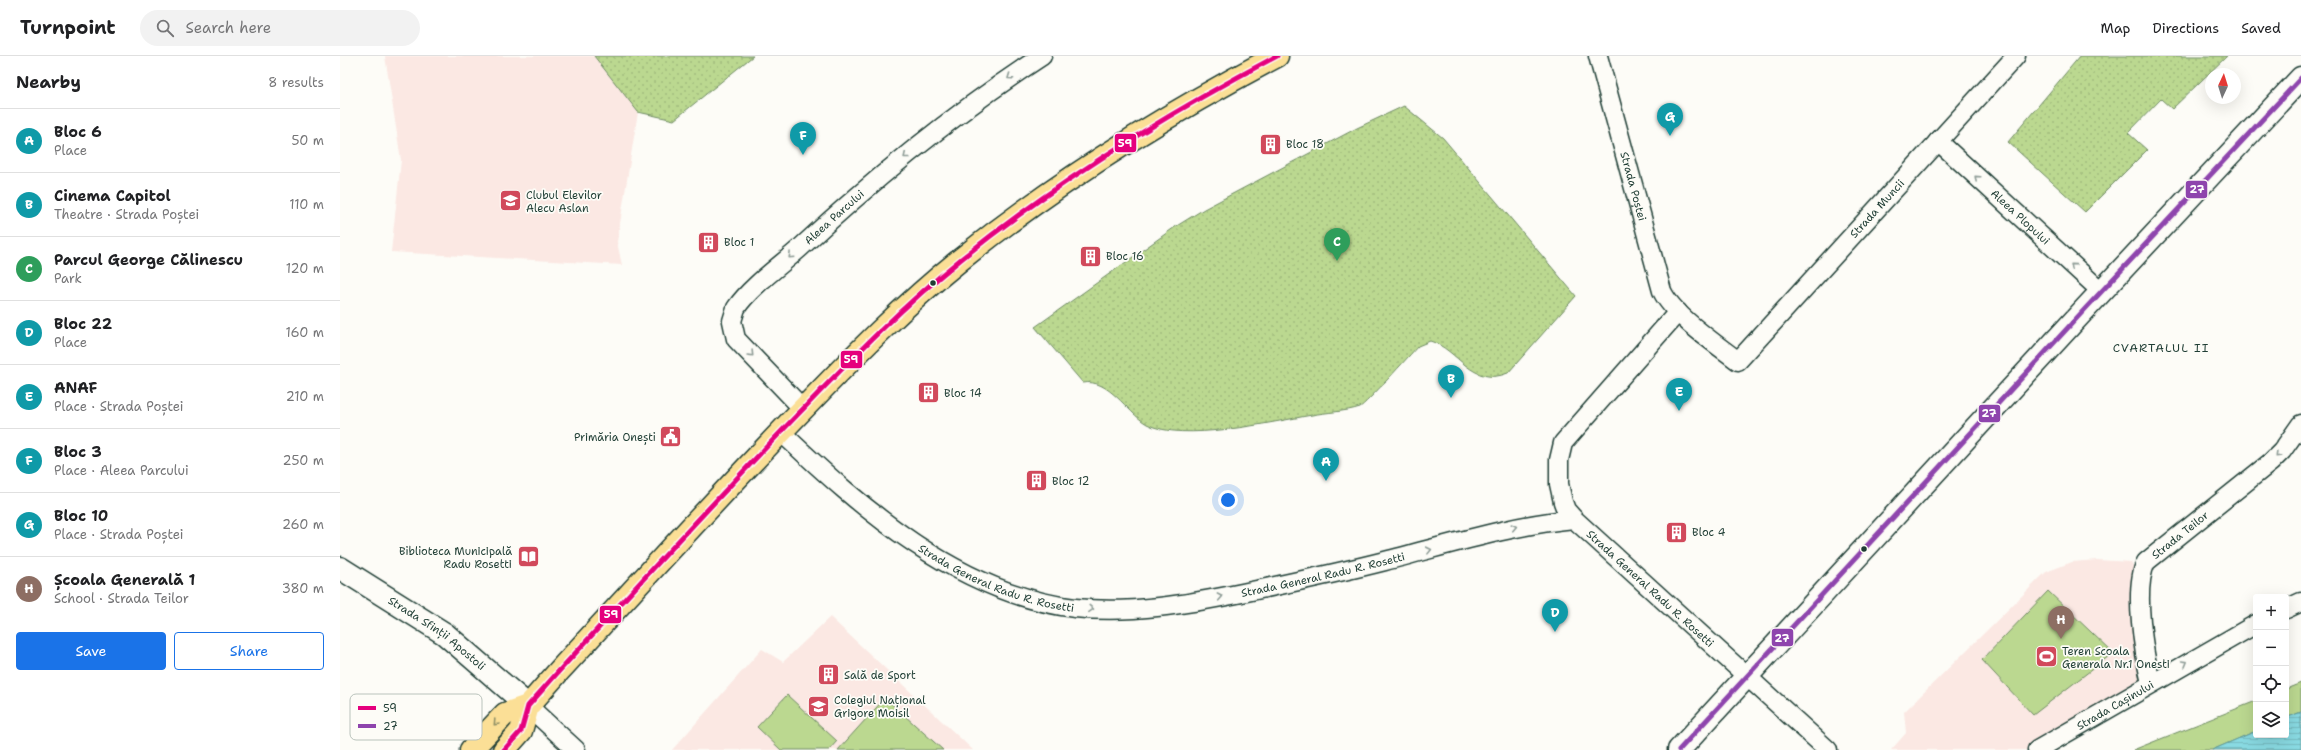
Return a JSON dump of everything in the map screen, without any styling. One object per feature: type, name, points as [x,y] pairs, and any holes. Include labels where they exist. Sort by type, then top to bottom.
[{"type":"main road","points":[[504,750],[521,731],[528,706],[781,432],[917,297],[1008,223],[1066,181],[1167,116],[1277,56]]},
{"type":"main road","points":[[482,738],[505,714],[528,706]]},
{"type":"main road","points":[[471,750],[480,740]]},
{"type":"street","name":"Aleea Parcului","points":[[803,409],[736,339],[732,321],[736,308],[830,220],[885,174],[988,93],[1042,56]]},
{"type":"street","name":"Strada Poștei","points":[[1598,56],[1662,291],[1668,302],[1678,312],[1738,361]]},
{"type":"street","name":"Strada Muncii","points":[[1738,361],[2016,56]]},
{"type":"street","points":[[1680,750],[2301,78]]},
{"type":"street","name":"Aleea Plopului","points":[[1938,141],[2102,292]]},
{"type":"street","points":[[1574,519],[1564,506],[1559,484],[1559,460],[1563,443],[1678,312]]},
{"type":"street","name":"Strada Teilor","points":[[2151,682],[2141,619],[2141,575],[2146,562],[2271,462],[2282,451],[2301,424]]},
{"type":"street","name":"Strada General Radu R. Rosetti","points":[[781,432],[842,489],[924,549],[965,572],[1029,598],[1076,608],[1125,609],[1207,600],[1310,579],[1518,526],[1574,519],[1828,750]]},
{"type":"street","name":"Strada Sfinții Apostoli","points":[[340,568],[445,634],[528,706]]},
{"type":"street","points":[[2289,608],[2301,602]]},
{"type":"street","name":"Strada Cașinului","points":[[2037,750],[2151,682],[2253,626]]},
{"type":"street","points":[[528,706],[576,750]]},
{"type":"shaded area","name":"Clubul Elevilor Alecu Aslan","points":[[385,56],[594,56],[638,112],[617,242],[622,265],[391,252],[401,160]]},
{"type":"shaded area","points":[[2097,560],[2131,562],[2141,579],[2151,683],[2037,750],[1891,750],[1906,733],[1904,712],[2046,572],[2072,562]]},
{"type":"shaded area","name":"Colegiul Național Grigore Moisil","points":[[830,617],[973,750],[672,750],[762,649],[783,662]]},
{"type":"green space","points":[[594,56],[753,56],[674,120],[638,112]]},
{"type":"green space","points":[[2080,56],[2227,56],[2215,68],[2205,68],[2205,77],[2172,109],[2161,99],[2128,133],[2147,150],[2085,212],[2008,142]]},
{"type":"green space","points":[[1404,106],[1443,138],[1576,296],[1508,373],[1495,376],[1475,372],[1449,351],[1430,341],[1418,346],[1360,407],[1251,426],[1182,432],[1162,429],[1147,424],[1139,419],[1109,391],[1092,383],[1083,383],[1035,327],[1175,227],[1204,209],[1357,128]]},
{"type":"green space","name":"Teren Scoala Generala Nr.1 Onesti","points":[[2048,591],[2113,653],[2033,715],[1982,660]]},
{"type":"green space","points":[[2301,683],[2301,712],[2289,717],[2289,702],[2289,688]]},
{"type":"green space","points":[[787,695],[837,741],[829,750],[781,750],[757,727]]},
{"type":"green space","points":[[885,698],[943,750],[838,750]]},
{"type":"green space","points":[[2253,702],[2253,732],[2212,750],[2133,750]]},
{"type":"water","points":[[2301,712],[2301,750],[2212,750],[2253,732],[2253,738],[2289,738],[2289,717]]},
{"type":"transit line","name":"59","points":[[504,750],[521,731],[528,706],[680,539],[773,440],[860,351],[939,277],[1035,203],[1113,150],[1235,78],[1277,56]]},
{"type":"transit line","name":"27","points":[[1679,750],[2086,308],[2301,78]]},
{"type":"place","name":"Bloc 10","points":[[1670,136]]},
{"type":"place","name":"Bloc 18","points":[[1270,144]]},
{"type":"place","name":"Bloc 3","points":[[803,155]]},
{"type":"place","name":"Clubul Elevilor Alecu Aslan","points":[[510,201]]},
{"type":"place","name":"Bloc 1","points":[[709,242]]},
{"type":"place","name":"Bloc 16","points":[[1091,256]]},
{"type":"place","name":"Parcul George Călinescu","points":[[1337,261]]},
{"type":"place","name":"Bloc 14","points":[[929,393]]},
{"type":"place","name":"Cinema Capitol","points":[[1451,398]]},
{"type":"place","name":"ANAF","points":[[1679,411]]},
{"type":"place","name":"Primăria Onești","points":[[671,437]]},
{"type":"place","name":"Bloc 12","points":[[1036,481]]},
{"type":"place","name":"Bloc 6","points":[[1326,481]]},
{"type":"place","name":"Bloc 4","points":[[1676,532]]},
{"type":"place","name":"Biblioteca Municipală Radu Rosetti","points":[[528,557]]},
{"type":"place","name":"Bloc 22","points":[[1555,632]]},
{"type":"place","name":"Școala Generală 1","points":[[2061,639]]},
{"type":"place","name":"Teren Scoala Generala Nr.1 Onesti","points":[[2047,657]]},
{"type":"place","name":"Sală de Sport","points":[[828,675]]},
{"type":"place","name":"Colegiul Național Grigore Moisil","points":[[818,706]]},
{"type":"district","name":"CVARTALUL II","points":[[2161,348]]}]
